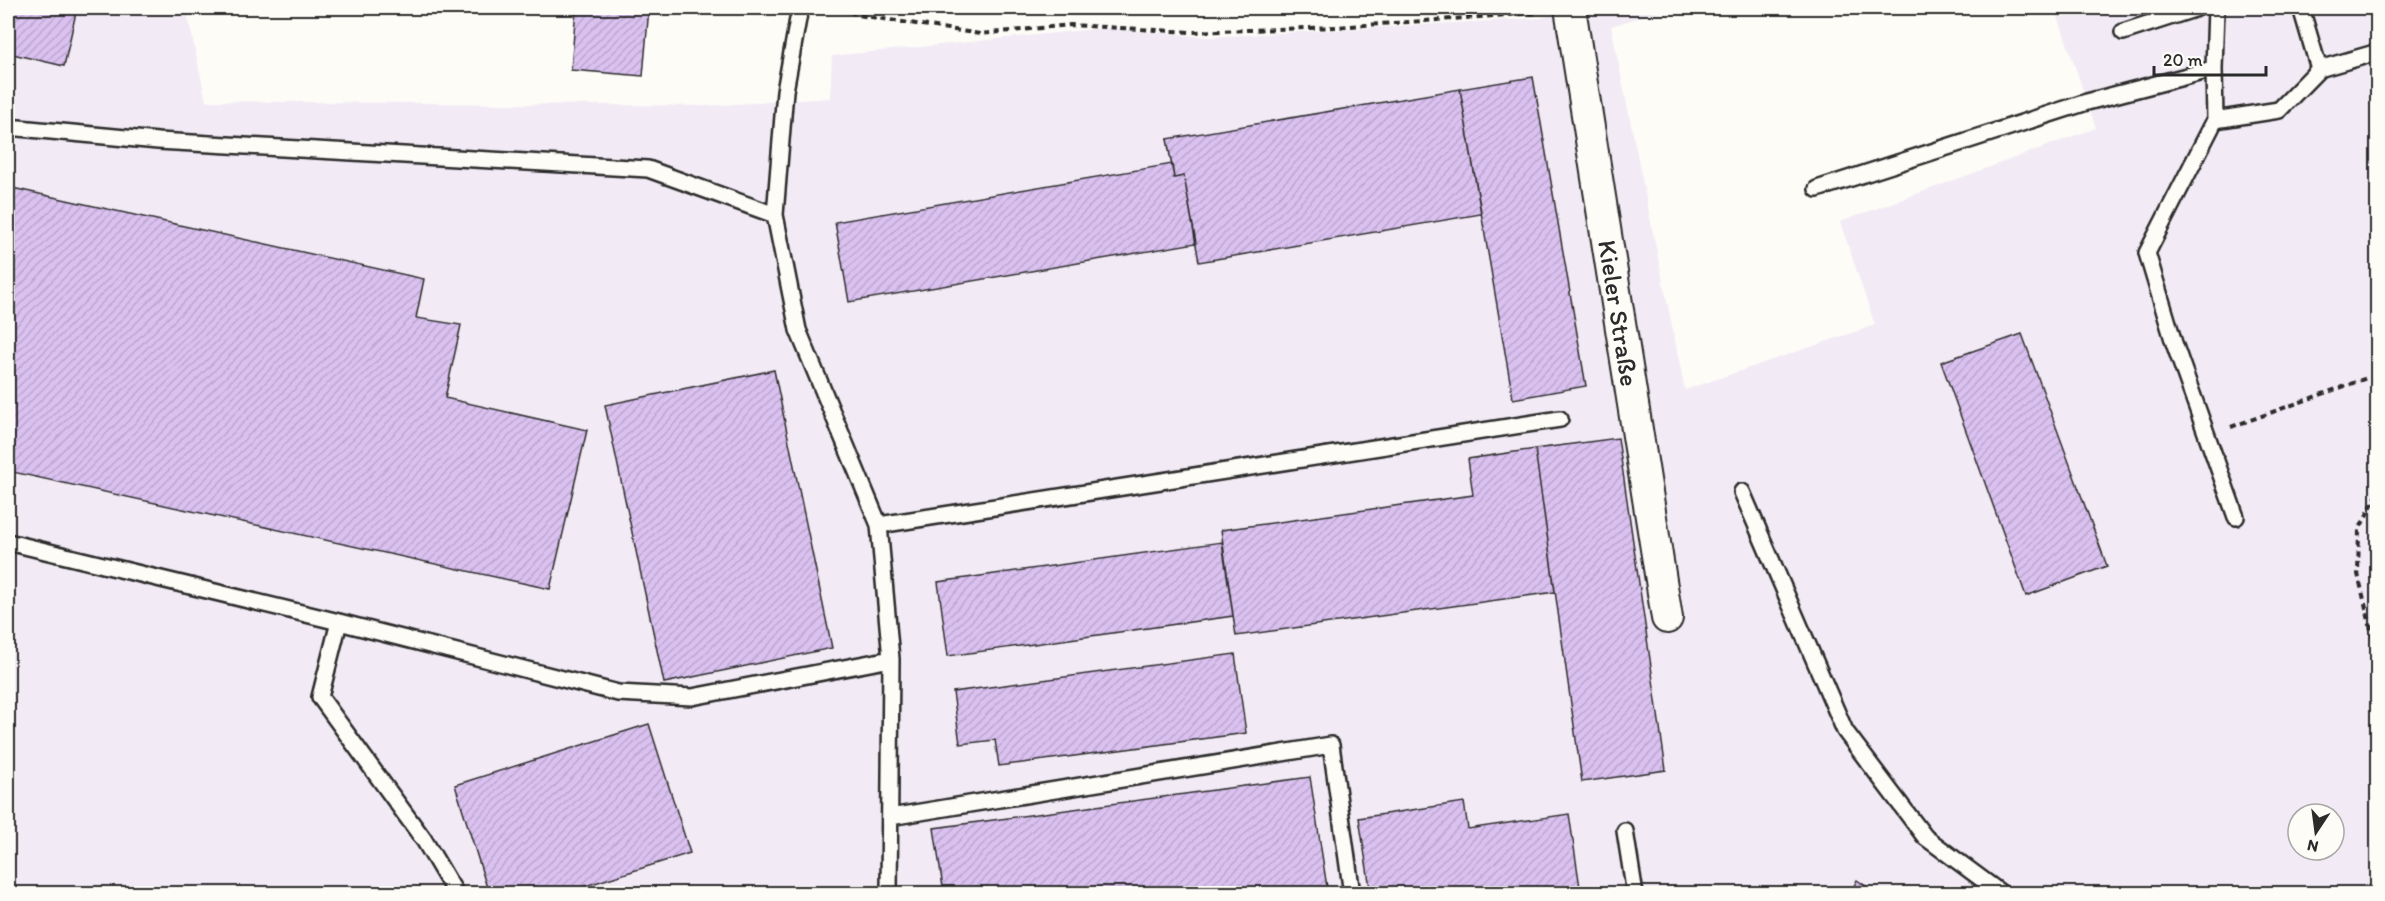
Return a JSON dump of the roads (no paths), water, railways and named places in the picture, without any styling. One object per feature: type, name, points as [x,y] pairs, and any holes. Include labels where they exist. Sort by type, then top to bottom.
[{"type":"street","name":"Kieler Straße","points":[[1570,9],[1667,618]]},
{"type":"lane","points":[[800,8],[785,91],[775,215],[798,330],[879,525],[891,659],[889,894]]},
{"type":"lane","points":[[2123,32],[2197,8]]},
{"type":"lane","points":[[2216,8],[2215,120],[2147,253],[2174,343],[2236,517]]},
{"type":"lane","points":[[2301,8],[2319,69]]},
{"type":"lane","points":[[2215,120],[2279,110],[2319,69],[2378,52]]},
{"type":"lane","points":[[1816,189],[2087,102],[2214,69]]},
{"type":"lane","points":[[8,127],[158,141],[648,169],[775,215]]},
{"type":"lane","points":[[879,525],[1560,419]]},
{"type":"lane","points":[[1742,492],[1845,731],[1924,837],[2002,894]]},
{"type":"lane","points":[[8,542],[339,622],[618,693],[692,697],[891,659]]},
{"type":"lane","points":[[339,622],[320,698],[424,840],[456,894]]},
{"type":"lane","points":[[890,817],[1331,745],[1352,894]]},
{"type":"lane","points":[[1625,831],[1635,894]]}]
